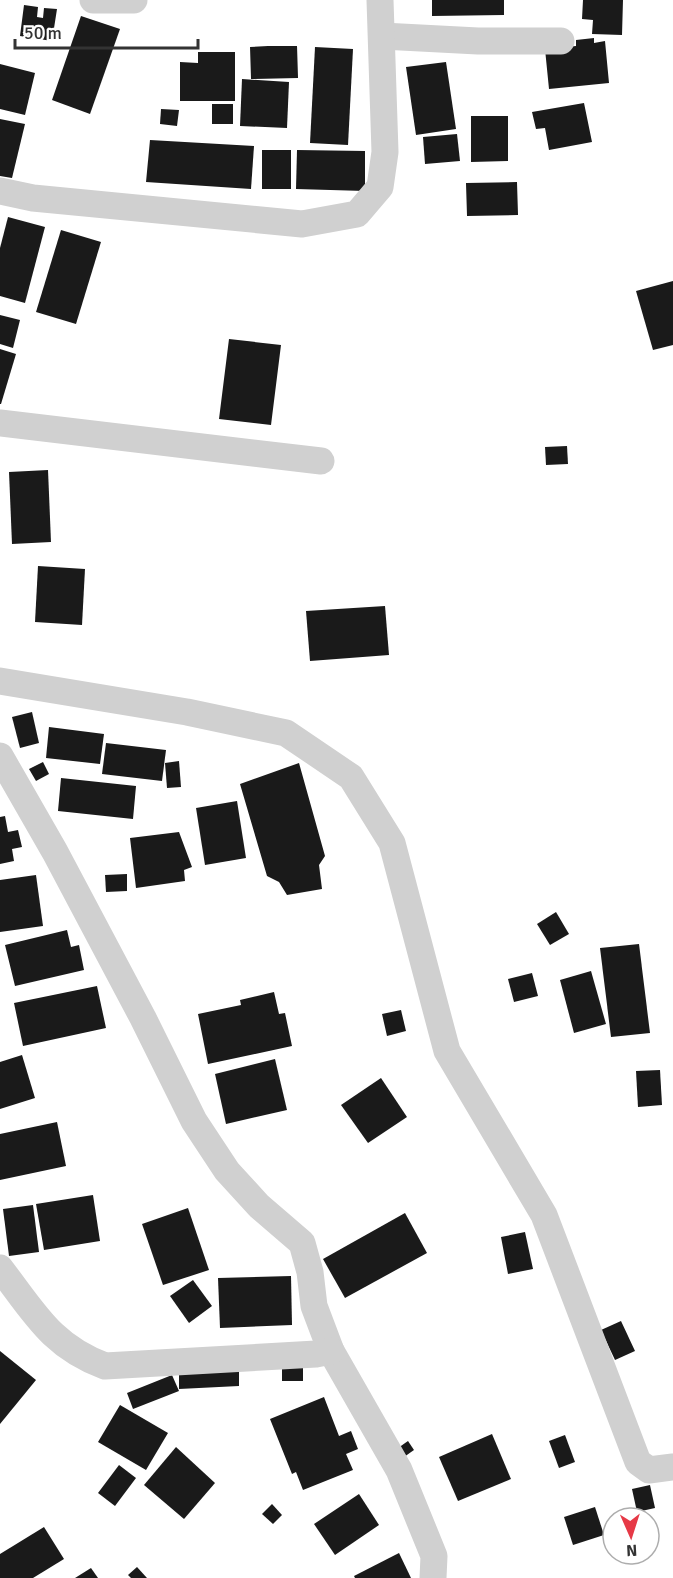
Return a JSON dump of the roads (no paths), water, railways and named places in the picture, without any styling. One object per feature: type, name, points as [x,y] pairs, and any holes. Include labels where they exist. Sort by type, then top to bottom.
[{"type":"street","points":[[93,0],[134,0]]},
{"type":"street","points":[[0,191],[33,198],[302,224],[357,214],[380,187],[385,152],[380,0]]},
{"type":"street","points":[[382,36],[478,41],[561,41]]},
{"type":"street","points":[[0,423],[321,461]]},
{"type":"street","points":[[0,681],[187,712],[286,733],[351,777],[392,843],[447,1051],[544,1215],[638,1462],[649,1470],[673,1467]]},
{"type":"street","points":[[0,756],[72,883],[194,1121],[227,1171],[259,1206],[302,1243],[310,1272],[314,1306],[331,1351],[399,1470],[434,1556],[433,1578]]},
{"type":"street","points":[[0,1268],[54,1338],[80,1357],[105,1366],[316,1354],[331,1351]]}]
